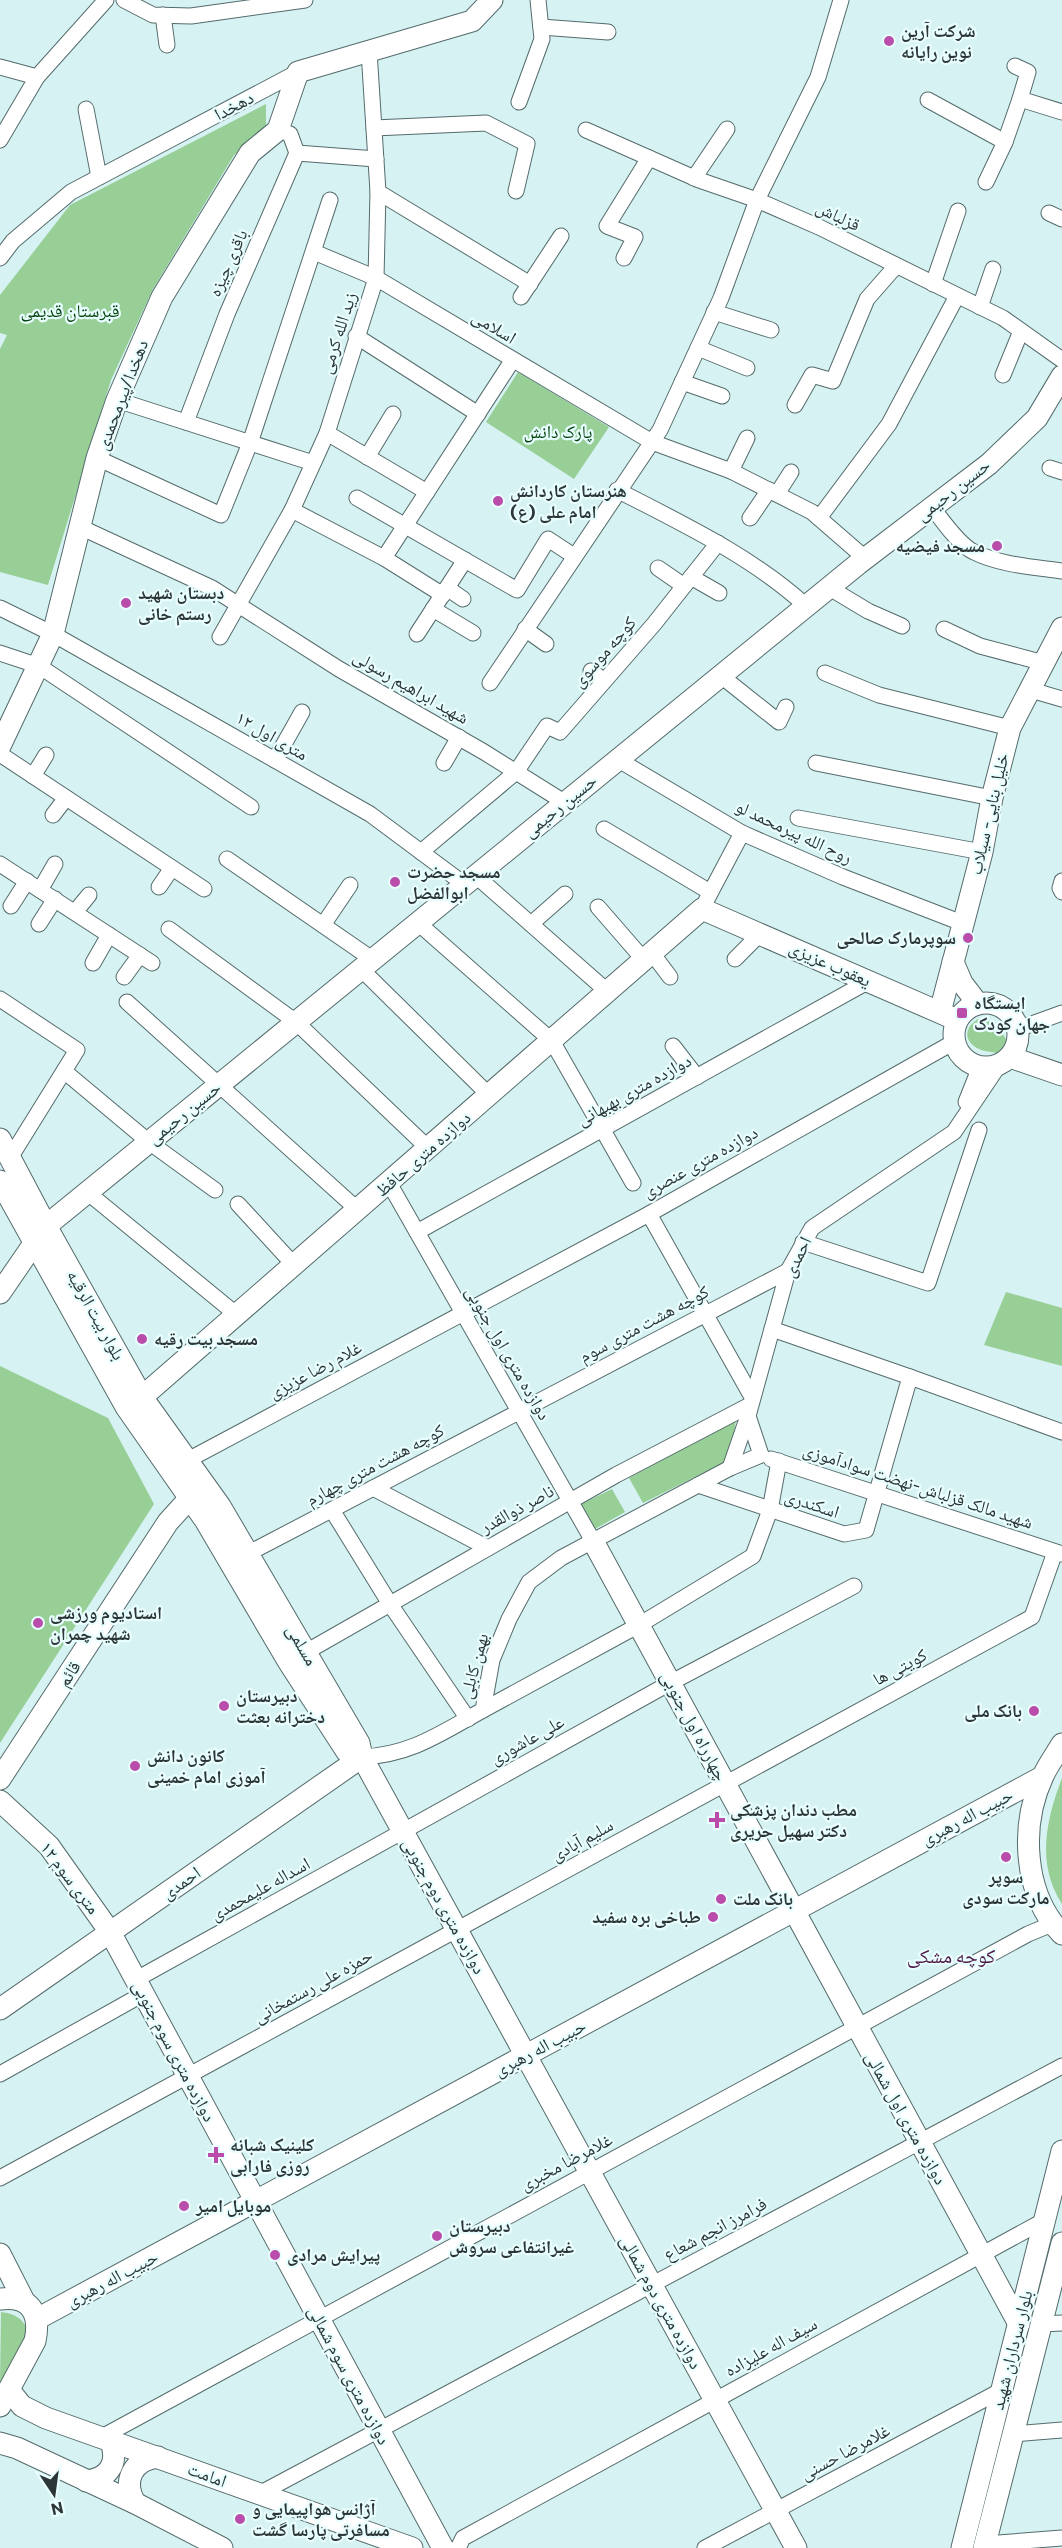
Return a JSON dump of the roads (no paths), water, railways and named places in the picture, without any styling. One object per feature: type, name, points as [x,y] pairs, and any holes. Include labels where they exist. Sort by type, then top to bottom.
[{"type":"main road","name":"دهخدا","points":[[298,72],[472,21],[492,0]]},
{"type":"main road","points":[[278,130],[298,72]]},
{"type":"main road","name":"دهخدا/پیرمحمدی","points":[[0,746],[53,634],[97,458],[117,400],[162,297],[249,153],[278,130]]},
{"type":"main road","name":"حسین رحیمی","points":[[0,1293],[46,1226],[828,587],[989,464],[1037,418],[1062,376]]},
{"type":"main road","name":"خلیل بنایی- سیلاب","points":[[954,1042],[954,1030],[948,1016],[953,962],[982,852],[992,798],[1010,728],[1061,633]]},
{"type":"main road","name":"یعقوب عزیزی","points":[[706,901],[760,934],[948,1016]]},
{"type":"main road","name":"دوازده متری حافظ","points":[[142,1397],[490,1096],[648,956],[706,901]]},
{"type":"main road","points":[[953,962],[963,983],[978,1004]]},
{"type":"main road","points":[[948,1016],[978,1004],[989,1003],[1000,1006],[1008,1012],[1005,1052]]},
{"type":"main road","points":[[954,1042],[963,1058],[1005,1052],[1062,1060]]},
{"type":"main road","points":[[1005,1052],[1062,1075]]},
{"type":"main road","name":"بلوار بیت الرقیه","points":[[0,1139],[142,1397],[186,1461],[196,1491]]},
{"type":"main road","name":"بلوار بیت الرقیه","points":[[1,1188],[126,1407],[196,1491]]},
{"type":"main road","name":"مسلمی","points":[[196,1491],[220,1506],[359,1743],[362,1757]]},
{"type":"main road","name":"مسلمی","points":[[196,1491],[205,1520],[288,1661],[347,1752],[362,1757]]},
{"type":"main road","name":"قائم","points":[[0,1779],[168,1522],[196,1491]]},
{"type":"main road","name":"چهارراه اول جنوبی","points":[[593,1541],[794,1911]]},
{"type":"main road","points":[[1057,1929],[1038,1900],[1029,1859],[1030,1817],[1042,1777],[1062,1744]]},
{"type":"main road","name":"دوازده متری دوم جنوبی","points":[[362,1757],[526,2055]]},
{"type":"main road","name":"احمدی","points":[[0,2009],[362,1757]]},
{"type":"main road","name":"حبیب اله رهبری","points":[[37,2319],[1042,1777]]},
{"type":"main road","name":"۱۲ متری سوم","points":[[0,1801],[49,1846],[110,1932]]},
{"type":"main road","name":"دوازده متری اول شمالی","points":[[794,1911],[1019,2324]]},
{"type":"main road","name":"دوازده متری سوم جنوبی","points":[[110,1932],[255,2201]]},
{"type":"main road","name":"دوازده متری دوم شمالی","points":[[526,2055],[796,2548]]},
{"type":"main road","name":"بلوار سرداران شهید","points":[[962,2548],[1062,2151]]},
{"type":"main road","name":"دوازده متری سوم شمالی","points":[[255,2201],[443,2548]]},
{"type":"main road","name":"بلوار سرداران شهید","points":[[985,2546],[1013,2434],[1052,2324],[1062,2243]]},
{"type":"main road","points":[[0,2254],[24,2301],[32,2308],[37,2319],[35,2341],[4,2398]]},
{"type":"main road","points":[[0,2299],[11,2298],[24,2301]]},
{"type":"main road","name":"امامت","points":[[4,2398],[33,2413],[106,2440],[412,2548]]},
{"type":"main road","points":[[86,2481],[97,2480],[107,2474],[113,2464],[115,2453],[106,2440]]},
{"type":"main road","points":[[0,2443],[17,2448],[135,2503],[222,2548]]},
{"type":"main road","points":[[135,2503],[129,2493],[128,2483],[131,2472],[147,2459],[158,2457]]},
{"type":"street","points":[[0,140],[37,76],[106,0]]},
{"type":"street","points":[[124,0],[153,15],[191,16],[305,0]]},
{"type":"street","points":[[191,16],[204,0]]},
{"type":"street","points":[[519,102],[543,39],[538,0]]},
{"type":"street","points":[[490,683],[617,490],[652,442],[714,312],[757,200],[818,77],[841,0]]},
{"type":"street","points":[[163,15],[166,45]]},
{"type":"street","points":[[541,27],[608,32]]},
{"type":"street","name":"زید الله کرمی","points":[[220,637],[292,510],[327,433],[376,278],[378,192],[369,51]]},
{"type":"street","points":[[986,182],[1005,142],[1028,72],[1015,66]]},
{"type":"street","points":[[0,67],[37,76]]},
{"type":"street","name":"دهخدا","points":[[0,258],[13,241],[71,192],[298,72]]},
{"type":"street","points":[[1020,99],[1062,112]]},
{"type":"street","points":[[928,100],[1005,142]]},
{"type":"street","points":[[86,109],[99,177]]},
{"type":"street","points":[[374,128],[486,123],[527,144],[516,191]]},
{"type":"street","points":[[694,178],[728,129]]},
{"type":"street","points":[[278,130],[290,134],[297,153],[376,159]]},
{"type":"street","name":"قزلباش","points":[[586,130],[694,178],[757,200],[819,227],[1003,318],[1062,360]]},
{"type":"street","name":"باقری چیزه","points":[[186,422],[227,314],[297,153]]},
{"type":"street","points":[[624,258],[635,237],[607,226],[649,158]]},
{"type":"street","points":[[378,192],[530,284]]},
{"type":"street","points":[[97,458],[221,515],[250,442],[330,200]]},
{"type":"street","points":[[933,284],[958,211]]},
{"type":"street","points":[[521,297],[561,236]]},
{"type":"street","name":"اسلامی","points":[[314,252],[376,278],[512,361],[652,442],[731,471],[773,492],[819,518],[865,558]]},
{"type":"street","points":[[795,405],[812,375],[833,381],[867,299],[896,266]]},
{"type":"street","points":[[980,307],[993,269]]},
{"type":"street","points":[[819,518],[889,424],[957,296]]},
{"type":"street","points":[[714,312],[771,330]]},
{"type":"street","points":[[1003,375],[1021,331]]},
{"type":"street","points":[[357,336],[478,414]]},
{"type":"street","points":[[698,348],[747,368]]},
{"type":"street","points":[[384,558],[512,361]]},
{"type":"street","points":[[682,382],[722,396]]},
{"type":"street","points":[[117,400],[313,463]]},
{"type":"street","points":[[367,457],[393,414]]},
{"type":"street","points":[[327,433],[427,492]]},
{"type":"street","points":[[731,471],[747,438]]},
{"type":"street","points":[[750,518],[791,472]]},
{"type":"street","points":[[617,490],[718,543],[792,593],[806,606]]},
{"type":"street","points":[[357,498],[517,590],[548,540],[574,556]]},
{"type":"street","points":[[932,507],[972,552],[1012,563],[1062,571]]},
{"type":"street","points":[[292,510],[463,599]]},
{"type":"street","name":"شهید ابراهیم رسولی","points":[[80,527],[212,588],[339,669],[459,737],[564,802]]},
{"type":"street","name":"کوچه موسوی","points":[[516,772],[546,726],[560,732],[718,543]]},
{"type":"street","points":[[417,634],[465,560]]},
{"type":"street","points":[[658,568],[719,593]]},
{"type":"street","points":[[828,587],[868,611],[902,626]]},
{"type":"street","name":"۱۲ متری اول","points":[[0,608],[53,634],[370,814],[422,852],[470,879],[531,924],[608,992]]},
{"type":"street","points":[[433,609],[472,633]]},
{"type":"street","points":[[525,629],[546,644]]},
{"type":"street","points":[[944,629],[980,646],[1044,663]]},
{"type":"street","points":[[0,653],[39,666],[251,807]]},
{"type":"street","points":[[591,671],[604,681]]},
{"type":"street","points":[[825,673],[879,695],[1010,728]]},
{"type":"street","points":[[720,675],[778,722],[786,707]]},
{"type":"street","points":[[1031,690],[1062,699]]},
{"type":"street","points":[[275,760],[302,711]]},
{"type":"street","points":[[444,763],[459,737]]},
{"type":"street","points":[[0,754],[204,889]]},
{"type":"street","points":[[33,776],[46,755]]},
{"type":"street","name":"روح الله پیرمحمد لو","points":[[617,759],[742,833],[843,877],[962,923]]},
{"type":"street","points":[[816,763],[992,798]]},
{"type":"street","points":[[422,852],[516,772]]},
{"type":"street","points":[[53,815],[66,798]]},
{"type":"street","points":[[798,818],[982,852]]},
{"type":"street","points":[[604,829],[706,901],[742,833]]},
{"type":"street","points":[[227,859],[323,925],[367,964],[490,1096]]},
{"type":"street","points":[[0,864],[146,959],[124,978]]},
{"type":"street","points":[[40,890],[55,864]]},
{"type":"street","points":[[159,887],[172,868]]},
{"type":"street","points":[[11,906],[27,881]]},
{"type":"street","points":[[1062,881],[1060,888],[1062,892]]},
{"type":"street","points":[[323,925],[350,885]]},
{"type":"street","points":[[531,924],[565,894]]},
{"type":"street","points":[[75,912],[90,895]]},
{"type":"street","points":[[39,924],[55,899]]},
{"type":"street","points":[[598,907],[670,977]]},
{"type":"street","points":[[417,922],[552,1041],[633,1183]]},
{"type":"street","points":[[169,929],[296,1022],[429,1149]]},
{"type":"street","points":[[735,959],[760,934]]},
{"type":"street","points":[[93,963],[109,935]]},
{"type":"street","name":"دوازده متری بهبهانی","points":[[417,1232],[869,981]]},
{"type":"street","points":[[0,999],[77,1050],[10,1158]]},
{"type":"street","points":[[127,1002],[358,1210]]},
{"type":"street","points":[[1005,1052],[1062,1014]]},
{"type":"street","name":"دوازده متری عنصری","points":[[463,1313],[649,1214],[954,1042]]},
{"type":"street","points":[[673,1046],[697,1077]]},
{"type":"street","name":"احمدی","points":[[730,1468],[788,1271],[812,1228],[845,1203],[954,1132],[1005,1052]]},
{"type":"street","points":[[64,1071],[149,1142],[215,1190]]},
{"type":"street","points":[[803,1242],[928,1283],[979,1130]]},
{"type":"street","name":"دوازده متری اول جنوبی","points":[[389,1184],[593,1541]]},
{"type":"street","points":[[87,1192],[237,1315]]},
{"type":"street","points":[[238,1204],[294,1265]]},
{"type":"street","points":[[649,1214],[705,1314],[750,1406],[761,1455]]},
{"type":"street","name":"کوچه هشت متری سوم","points":[[519,1412],[788,1271]]},
{"type":"street","name":"غلام رضا عزیزی","points":[[186,1461],[463,1313]]},
{"type":"street","points":[[772,1329],[1062,1432]]},
{"type":"street","name":"اسکندری","points":[[698,1485],[844,1534],[856,1534],[866,1530],[910,1377]]},
{"type":"street","name":"ناصر ذوالقدر","points":[[306,1652],[570,1502],[750,1406]]},
{"type":"street","name":"کوچه هشت متری چهارم","points":[[249,1553],[519,1412]]},
{"type":"street","name":"شهید مالک قزلباش-نهضت سوادآموزی","points":[[761,1455],[1058,1553]]},
{"type":"street","name":"بهمن کابلی","points":[[362,1757],[384,1756],[411,1749],[483,1710],[492,1660],[509,1619],[529,1582],[561,1558],[730,1468],[761,1455]]},
{"type":"street","points":[[483,1710],[639,1625],[753,1557],[770,1510],[779,1461]]},
{"type":"street","points":[[373,1488],[488,1548]]},
{"type":"street","points":[[332,1510],[390,1604],[468,1719]]},
{"type":"street","name":"کویتی ها","points":[[725,1784],[1032,1617],[1058,1553]]},
{"type":"street","name":"علی عاشوری","points":[[403,1832],[670,1683],[854,1586]]},
{"type":"street","name":"سلیم آبادی","points":[[457,1930],[725,1784]]},
{"type":"street","name":"اسداله علیمحمدی","points":[[0,2074],[139,1987],[403,1832]]},
{"type":"street","name":"غلامرضا مخبری","points":[[106,2440],[319,2319],[1028,1934],[1057,1929]]},
{"type":"street","name":"حمزه علی رستمخانی","points":[[0,2178],[457,1930]]},
{"type":"street","name":"فرامرز انجم شعاع","points":[[259,2494],[1062,2066]]},
{"type":"street","name":"سیف اله علیزاده","points":[[458,2548],[463,2538],[1045,2220]]},
{"type":"street","name":"غلامرضا حسنی","points":[[705,2548],[1002,2390]]},
{"type":"street","points":[[1013,2434],[1062,2430]]},
{"type":"street","points":[[985,2546],[1062,2538]]},
{"type":"place","name":"شرکت آرین نوین رایانه","points":[[889,41]]},
{"type":"place","name":"هنرستان کاردانش امام علی (ع)","points":[[498,501]]},
{"type":"place","name":"مسجد فیضیه","points":[[997,546]]},
{"type":"place","name":"دبستان شهید رستم خانی","points":[[126,603]]},
{"type":"place","name":"مسجد حضرت ابوالفضل","points":[[395,882]]},
{"type":"place","name":"سوپرمارک صالحی","points":[[968,938]]},
{"type":"place","name":"ایستگاه جهان کودک","points":[[962,1013]]},
{"type":"place","name":"مسجد بیت رقیه","points":[[142,1339]]},
{"type":"place","name":"استادیوم ورزشی شهید چمران","points":[[38,1623]]},
{"type":"place","name":"دبیرستان دخترانه بعثت","points":[[224,1706]]},
{"type":"place","name":"بانک ملی","points":[[1034,1711]]},
{"type":"place","name":"کانون دانش آموزی امام خمینی","points":[[135,1766]]},
{"type":"place","name":"مطب دندان پزشکی دکتر سهیل حریری","points":[[717,1820]]},
{"type":"place","name":"سوپر مارکت سودی","points":[[1006,1857]]},
{"type":"place","name":"بانک ملت","points":[[721,1899]]},
{"type":"place","name":"طباخی بره سفید","points":[[713,1917]]},
{"type":"place","name":"کلینیک شبانه روزی فارابی","points":[[216,2155]]},
{"type":"place","name":"موبایل امیر","points":[[184,2206]]},
{"type":"place","name":"دبیرستان غیرانتفاعی سروش","points":[[437,2236]]},
{"type":"place","name":"پیرایش مرادی","points":[[275,2255]]},
{"type":"place","name":"آژانس هواپیمایی و مسافرتی پارسا گشت","points":[[240,2519]]},
{"type":"district","name":"کوچه مشکی","points":[[951,1956]]},
{"type":"park label","name":"قبرستان قدیمى","points":[[70,311]]},
{"type":"park label","name":"پارک دانش","points":[[558,432]]}]
